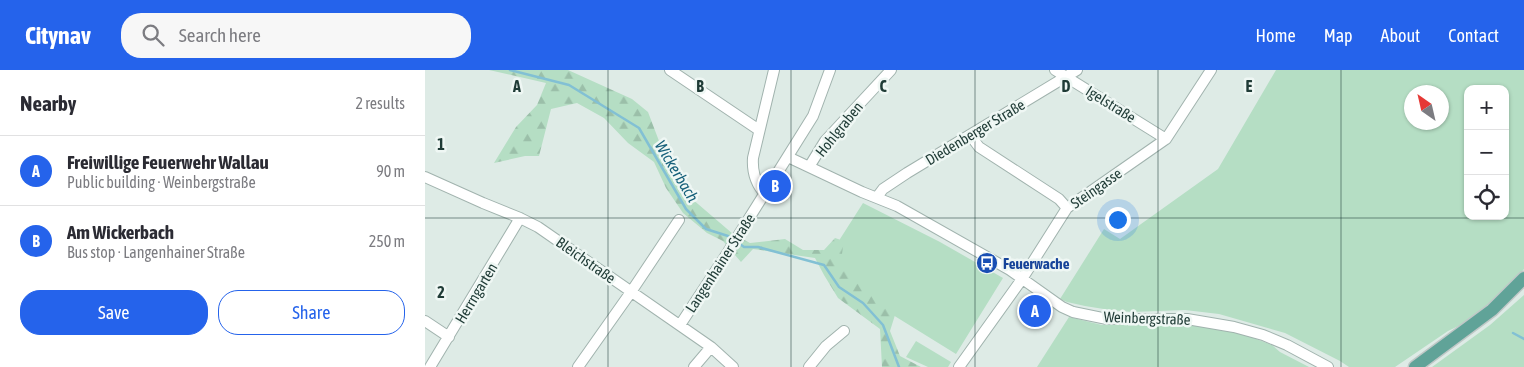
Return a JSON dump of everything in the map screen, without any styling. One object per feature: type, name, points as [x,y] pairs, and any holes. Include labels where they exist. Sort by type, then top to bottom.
[{"type":"main road","points":[[1415,367],[1492,310],[1524,278]]},
{"type":"street","points":[[670,70],[759,130]]},
{"type":"street","points":[[765,194],[759,187],[752,170],[759,130],[774,70]]},
{"type":"street","name":"Langenhainer Straße","points":[[680,325],[789,157],[813,116],[830,70]]},
{"type":"street","name":"Hohlgraben","points":[[809,167],[825,141],[891,70]]},
{"type":"street","name":"Igelstraße","points":[[1055,70],[1167,139]]},
{"type":"street","name":"Diedenberger Straße","points":[[877,197],[883,189],[1077,70]]},
{"type":"street","name":"Steingasse","points":[[959,367],[1022,280],[1067,208],[1167,139],[1211,70]]},
{"type":"street","points":[[970,135],[979,148],[1059,199],[1067,208]]},
{"type":"street","name":"Weinbergstraße","points":[[789,157],[862,192],[897,206],[949,234],[1010,270],[1061,307],[1073,312],[1107,319],[1187,318],[1235,327],[1263,335],[1328,367]]},
{"type":"street","name":"Bleichstraße","points":[[425,177],[538,227],[711,347],[733,367]]},
{"type":"street","name":"Herrngarten","points":[[430,367],[520,218]]},
{"type":"street","points":[[578,367],[679,220]]},
{"type":"street","points":[[425,321],[449,337]]},
{"type":"street","points":[[809,367],[826,346],[844,331]]},
{"type":"street","points":[[694,367],[711,347]]},
{"type":"green space","points":[[489,70],[568,70],[632,99],[648,112],[659,141],[681,176],[691,198],[733,234],[750,243],[785,239],[803,250],[824,250],[835,238],[844,241],[841,260],[866,291],[895,315],[890,331],[900,356],[921,367],[882,367],[880,329],[838,298],[815,258],[753,249],[741,262],[723,241],[707,233],[683,213],[666,188],[654,162],[628,143],[604,118],[577,103],[551,109],[539,156],[525,156],[494,163],[516,127],[537,105],[546,83]]},
{"type":"green space","points":[[1276,70],[1524,70],[1524,269],[1499,299],[1467,322],[1448,331],[1395,367],[1349,367],[1285,333],[1219,314],[1185,310],[1132,312],[1110,310],[1060,299],[1104,229],[1120,239],[1218,169]]},
{"type":"green space","points":[[863,203],[940,242],[1003,278],[956,354],[872,302],[835,266],[840,239]]},
{"type":"green space","points":[[1524,295],[1524,367],[1432,367],[1490,325]]},
{"type":"green space","points":[[1069,317],[1102,325],[1126,323],[1209,326],[1235,331],[1272,345],[1280,352],[1309,367],[1037,367]]},
{"type":"green space","points":[[916,341],[951,362],[948,367],[928,367],[906,357]]},
{"type":"waterway","name":"Wickerbach","points":[[510,70],[569,85],[639,128],[686,209],[706,229],[732,239]]},
{"type":"waterway","name":"Wickerbach","points":[[737,242],[744,247],[758,247],[824,265],[839,287],[863,303],[883,325],[899,367]]},
{"type":"waterway","points":[[1513,333],[1524,339]]},
{"type":"place","name":"Am Wickerbach","points":[[775,186]]},
{"type":"place","name":"Feuerwache","points":[[987,263]]},
{"type":"place","name":"Freiwillige Feuerwehr Wallau","points":[[1035,311]]}]
